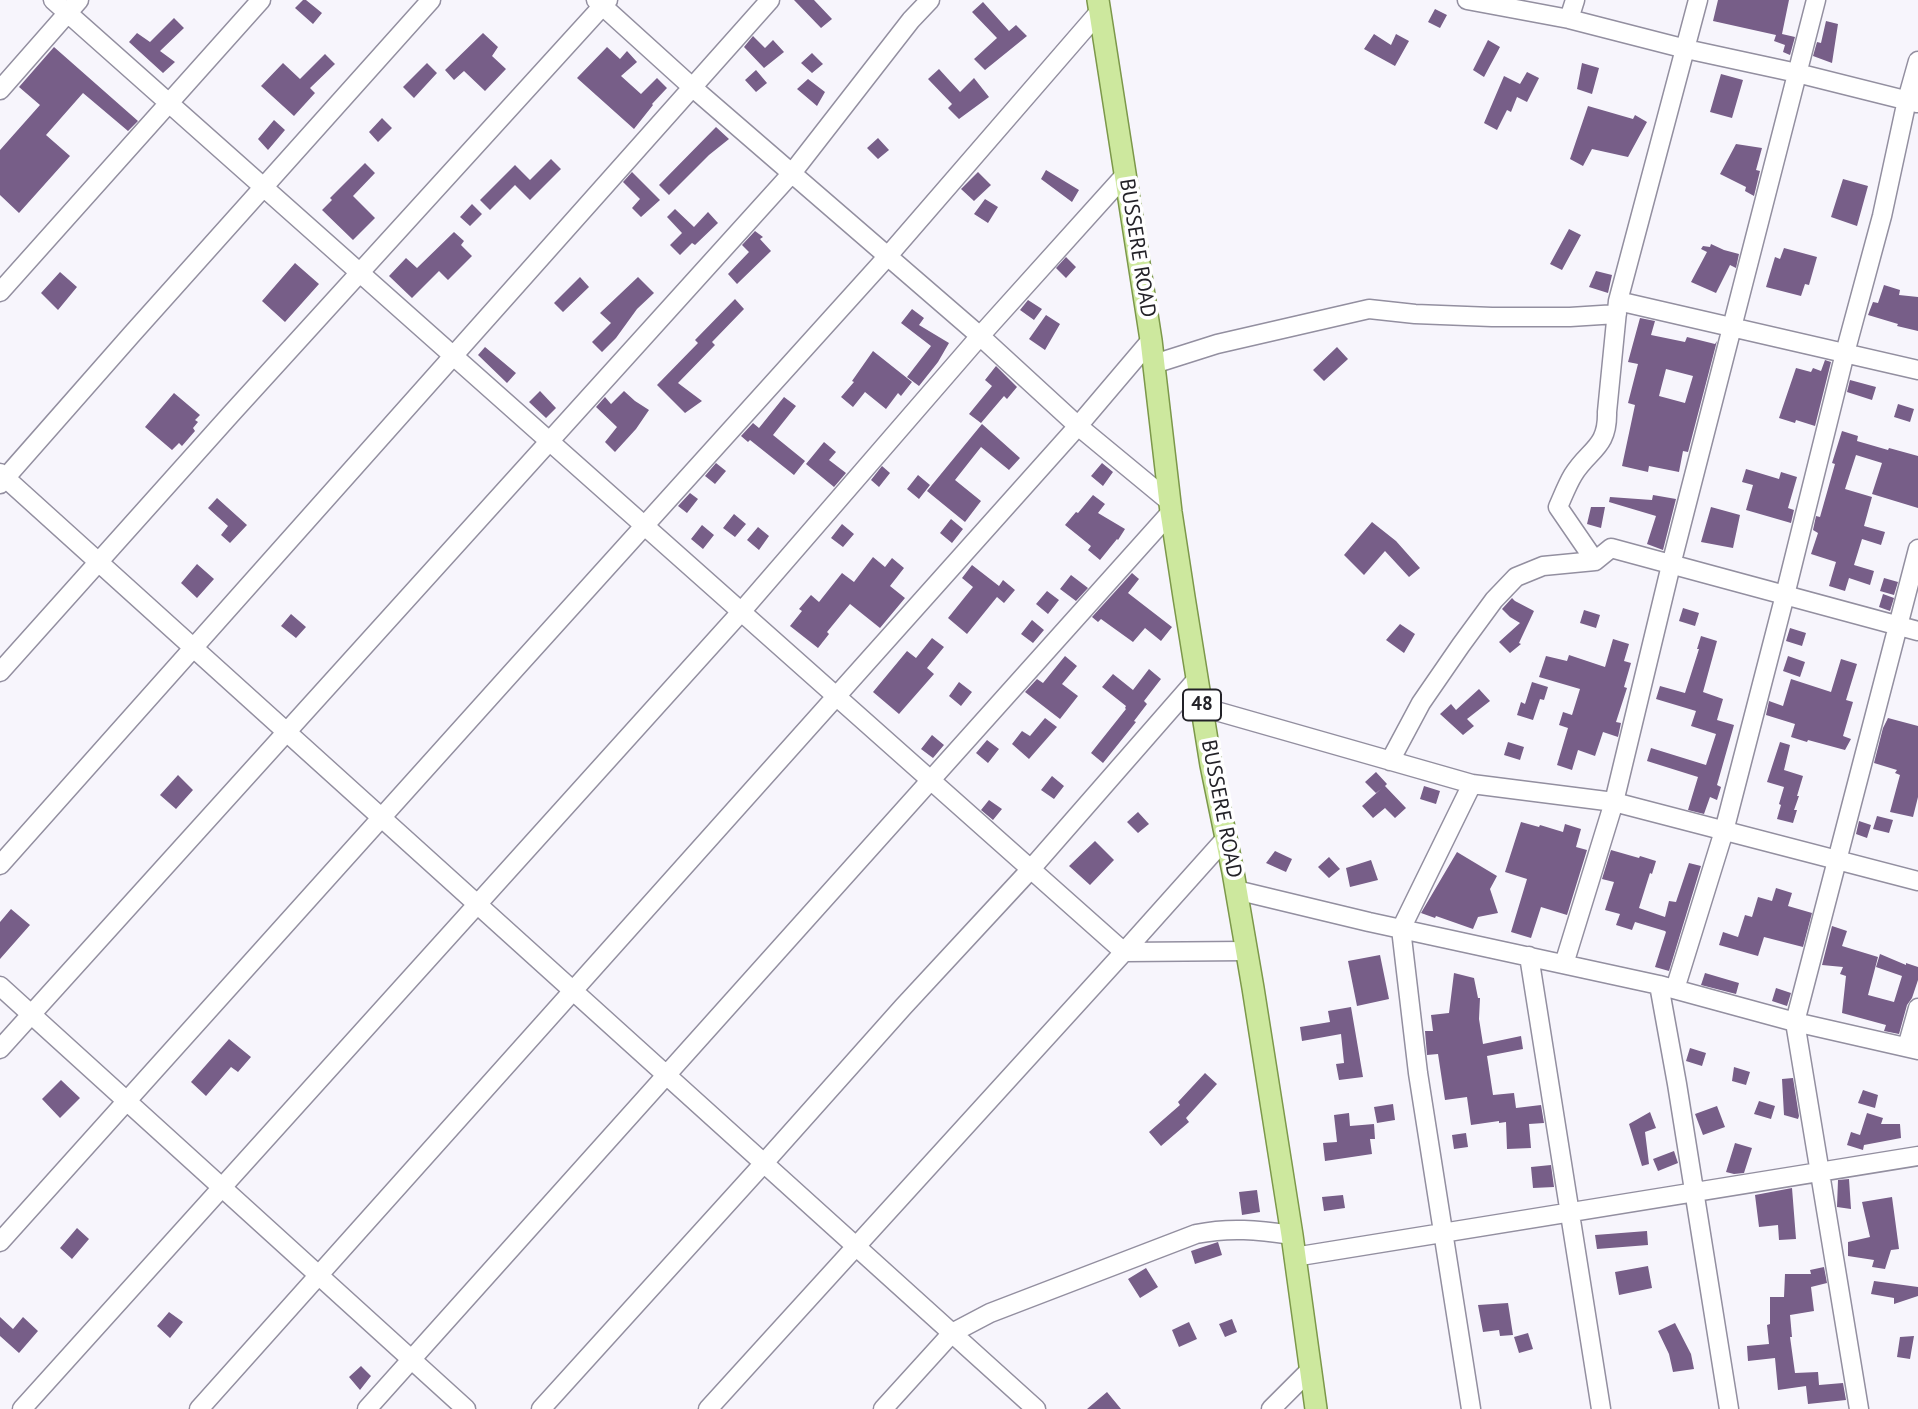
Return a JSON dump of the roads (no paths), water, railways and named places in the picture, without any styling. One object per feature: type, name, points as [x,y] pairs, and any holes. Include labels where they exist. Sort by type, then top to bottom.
[{"type":"main road","name":"BUSSERE ROAD","points":[[1099,5],[1151,340],[1171,507],[1197,679],[1236,890],[1292,1235],[1317,1409]]},
{"type":"street","points":[[53,0],[73,6],[169,103],[1124,953],[1246,951]]},
{"type":"street","points":[[0,292],[261,0]]},
{"type":"street","points":[[431,0],[2,478],[1036,1409]]},
{"type":"street","points":[[0,865],[769,0]]},
{"type":"street","points":[[0,1049],[792,173],[911,20],[930,0]]},
{"type":"street","points":[[1467,0],[1569,19],[1686,50],[1913,102]]},
{"type":"street","points":[[1569,19],[1574,0]]},
{"type":"street","points":[[1595,561],[1558,507],[1574,474],[1597,447],[1608,427],[1607,412],[1617,308],[1698,0]]},
{"type":"street","points":[[1564,964],[1614,802],[1671,565],[1816,0]]},
{"type":"street","points":[[0,671],[361,273],[602,2],[692,87],[980,336],[1171,507],[931,780],[368,1409]]},
{"type":"street","points":[[0,1242],[887,257],[1099,5]]},
{"type":"street","points":[[0,90],[73,6]]},
{"type":"street","points":[[1729,1409],[1694,1192],[1667,987],[1724,831],[1845,353],[1913,102],[1918,61]]},
{"type":"street","points":[[22,1409],[741,612],[980,336],[1125,175]]},
{"type":"street","points":[[1154,364],[1217,344],[1369,309],[1415,314],[1570,317],[1617,308],[1733,327],[1918,370]]},
{"type":"street","points":[[199,1409],[1078,426],[1151,340]]},
{"type":"street","points":[[1390,761],[1421,703],[1494,600],[1516,577],[1543,566],[1595,561],[1611,548],[1918,631]]},
{"type":"street","points":[[1859,1409],[1795,1022],[1918,549]]},
{"type":"street","points":[[541,1409],[1030,870],[1197,679]]},
{"type":"street","points":[[1202,707],[1472,785],[1614,802],[1918,881]]},
{"type":"street","points":[[1471,1409],[1418,1073],[1401,929],[1472,785]]},
{"type":"street","points":[[708,1409],[1226,838]]},
{"type":"street","points":[[1236,890],[1667,987],[1795,1022],[1913,1048],[1918,1008]]},
{"type":"street","points":[[1529,956],[1601,1409]]},
{"type":"street","points":[[0,986],[466,1409]]},
{"type":"street","points":[[1294,1257],[1918,1156]]},
{"type":"street","points":[[883,1409],[952,1333],[990,1313],[1196,1234],[1237,1228],[1292,1235]]},
{"type":"street","points":[[1271,1409],[1310,1370]]}]
